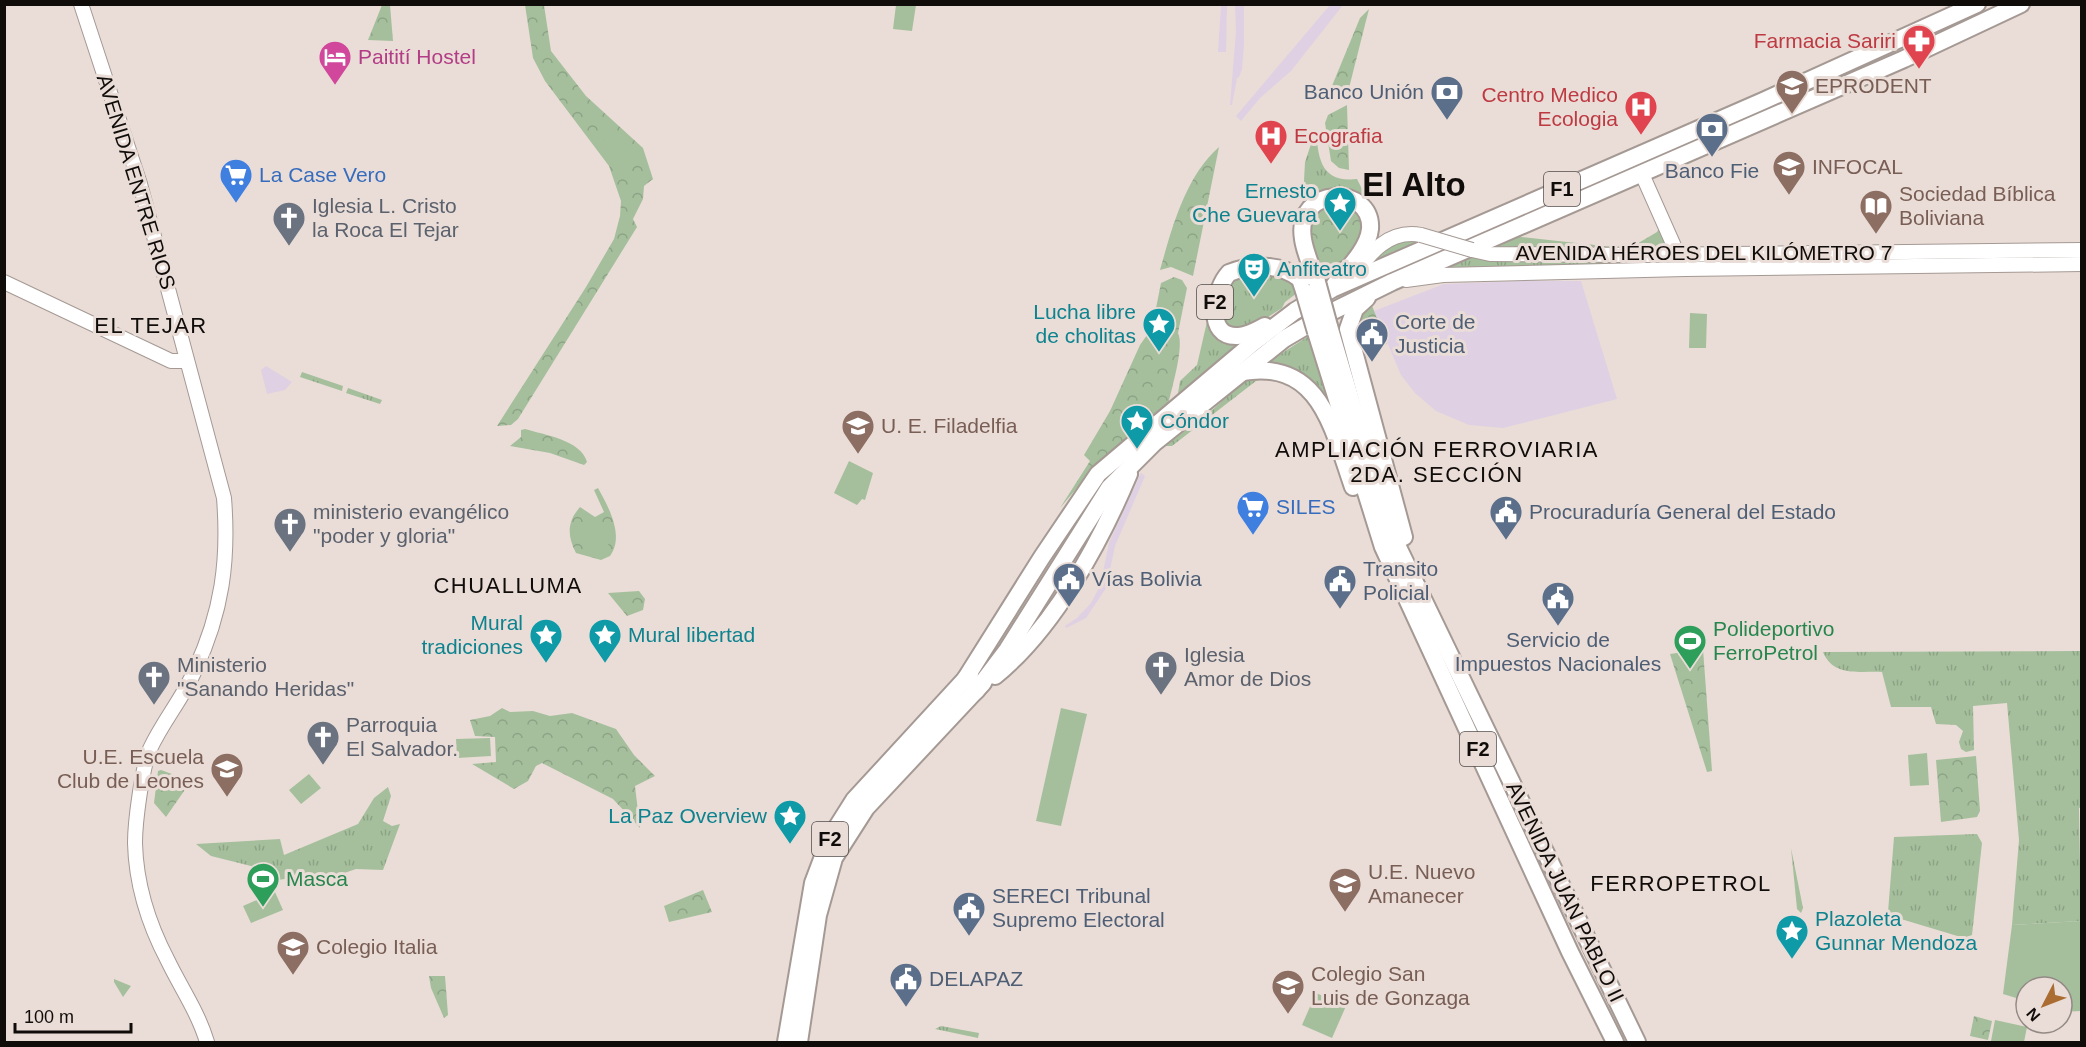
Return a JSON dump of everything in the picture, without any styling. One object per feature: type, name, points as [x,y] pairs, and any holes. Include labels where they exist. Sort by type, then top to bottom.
[{"type":"highway","name":"F1","points":[[1313,285],[1348,282],[1850,63],[1977,4]]},
{"type":"highway","name":"F1","points":[[1241,372],[1303,327],[1383,286],[1642,174],[2021,4]]},
{"type":"highway","name":"AVENIDA JUAN PABLO II","points":[[1313,285],[1365,244],[1370,229],[1368,218],[1350,198],[1329,196],[1314,204],[1308,212],[1302,237],[1323,329],[1383,547],[1570,952],[1615,1042]]},
{"type":"highway","name":"F2","points":[[799,1042],[818,915],[834,858],[866,808],[970,686],[1096,484],[1295,310],[1313,285],[1283,269],[1265,266],[1238,269],[1229,273],[1221,282],[1215,295],[1216,320],[1228,334],[1237,336],[1251,333],[1295,310]]},
{"type":"highway","name":"F2","points":[[1383,286],[1355,309],[1348,329],[1400,524],[1431,611]]},
{"type":"highway","name":"AVENIDA JUAN PABLO II","points":[[1323,329],[1385,515],[1637,1042]]},
{"type":"highway","name":"F2","points":[[786,1042],[813,883],[830,838],[854,800],[970,686],[1013,656],[1077,564],[1126,459],[1154,443],[1241,372],[1260,369],[1281,371],[1300,380],[1309,388],[1335,435],[1358,499],[1383,547]]},
{"type":"main road","name":"AVENIDA ENTRE RIOS","points":[[81,4],[140,184],[224,498],[226,562],[221,598],[196,669],[147,757],[135,842],[141,891],[152,925],[168,961],[198,1015],[207,1042]]},
{"type":"main road","points":[[1642,174],[1678,255]]},
{"type":"main road","name":"AVENIDA HÉROES DEL KILÓMETRO 7","points":[[1348,282],[1383,242],[1408,233],[1472,250],[1500,254],[1678,255],[2082,250]]},
{"type":"main road","name":"AVENIDA HÉROES DEL KILÓMETRO 7","points":[[1383,286],[1443,275],[1684,269],[2082,264]]},
{"type":"main road","points":[[4,282],[171,361],[187,361]]},
{"type":"shaded area","points":[[1221,5],[1227,5],[1226,52],[1218,52]]},
{"type":"shaded area","points":[[1235,5],[1244,5],[1244,44],[1242,69],[1237,78],[1232,105],[1230,105],[1236,31]]},
{"type":"shaded area","points":[[1330,5],[1343,5],[1291,71],[1260,98],[1241,121],[1236,116]]},
{"type":"shaded area","points":[[1581,281],[1617,399],[1503,428],[1469,425],[1436,411],[1415,393],[1401,375],[1374,311],[1444,284]]},
{"type":"shaded area","points":[[266,366],[292,382],[285,390],[267,394],[261,370]]},
{"type":"shaded area","points":[[1141,473],[1145,476],[1115,546],[1106,588],[1086,618],[1066,628],[1065,626],[1077,618],[1091,603],[1100,586],[1109,543]]},
{"type":"green space","points":[[382,5],[390,5],[393,41],[368,40]]},
{"type":"green space","points":[[525,5],[544,5],[551,51],[586,96],[643,148],[653,179],[644,186],[643,199],[633,219],[637,227],[518,419],[511,425],[497,426],[614,239],[621,201],[609,166],[545,81],[533,58]]},
{"type":"green space","points":[[896,5],[916,5],[912,31],[893,29]]},
{"type":"green space","points":[[1369,9],[1348,92],[1327,98],[1360,18]]},
{"type":"green space","points":[[1347,105],[1349,170],[1339,168],[1331,161],[1325,123],[1328,115]]},
{"type":"green space","points":[[1316,129],[1318,150],[1324,167],[1336,177],[1357,179],[1370,205],[1302,217],[1305,162]]},
{"type":"green space","points":[[616,132],[638,159],[623,177],[599,143]]},
{"type":"green space","points":[[1219,147],[1193,276],[1171,267],[1160,270],[1181,204],[1197,173]]},
{"type":"green space","points":[[1334,199],[1360,211],[1365,236],[1344,268],[1324,278],[1308,229],[1310,219]]},
{"type":"green space","points":[[1662,223],[1673,250],[1645,251],[1635,245],[1657,232]]},
{"type":"green space","points":[[1512,236],[1613,247],[1635,245],[1645,251],[1478,248]]},
{"type":"green space","points":[[1402,238],[1430,242],[1412,249],[1394,251],[1368,265],[1373,256]]},
{"type":"green space","points":[[1466,253],[1491,257],[1677,263],[1415,275]]},
{"type":"green space","points":[[1281,273],[1294,283],[1297,293],[1285,302],[1282,308],[1249,327],[1226,326],[1223,300],[1226,287],[1233,277]]},
{"type":"green space","points":[[1174,277],[1182,280],[1187,288],[1178,333],[1180,349],[1167,410],[1104,456],[1060,508],[1090,461],[1084,455],[1110,411],[1140,345],[1152,328],[1161,283]]},
{"type":"green space","points":[[1371,303],[1387,344],[1356,354],[1352,321]]},
{"type":"green space","points":[[1209,313],[1245,343],[1177,399],[1180,381],[1197,365]]},
{"type":"green space","points":[[1690,313],[1707,314],[1706,348],[1689,348]]},
{"type":"green space","points":[[1310,335],[1341,427],[1312,383],[1264,365]]},
{"type":"green space","points":[[302,372],[343,386],[342,391],[300,377]]},
{"type":"green space","points":[[1257,374],[1297,387],[1266,378],[1256,381],[1172,446],[1165,446],[1211,411],[1248,378]]},
{"type":"green space","points":[[348,388],[382,400],[380,404],[346,393]]},
{"type":"green space","points":[[525,429],[570,443],[578,448],[587,462],[584,465],[550,453],[510,446],[521,437],[521,430]]},
{"type":"green space","points":[[849,461],[873,473],[865,500],[862,499],[857,505],[834,493]]},
{"type":"green space","points":[[598,488],[613,521],[616,539],[610,556],[601,560],[576,553],[570,534],[571,523],[580,507],[595,517],[604,512],[594,490]]},
{"type":"green space","points":[[590,518],[610,547],[595,557],[576,527]]},
{"type":"green space","points":[[639,591],[645,599],[643,610],[627,616],[608,593]]},
{"type":"green space","points":[[1703,649],[1712,771],[1707,772],[1670,654]]},
{"type":"green space","points":[[2081,651],[2082,807],[2079,808],[2081,921],[2012,925],[2019,840],[2007,703],[1973,706],[1974,750],[1966,752],[1961,749],[1959,742],[1963,731],[1956,725],[1936,724],[1931,707],[1891,707],[1882,672],[1856,672],[1840,669],[1827,660],[1823,652]]},
{"type":"green space","points":[[502,708],[510,712],[533,711],[550,716],[572,713],[616,729],[634,755],[655,776],[635,786],[640,828],[613,799],[542,763],[536,766],[528,781],[514,789],[472,764],[496,762],[495,737],[475,736],[470,720],[490,716]]},
{"type":"green space","points":[[1061,708],[1087,714],[1061,826],[1036,821]]},
{"type":"green space","points":[[490,738],[491,756],[457,758],[456,739]]},
{"type":"green space","points":[[1927,753],[1929,785],[1910,786],[1908,755]]},
{"type":"green space","points":[[1976,756],[1980,811],[1977,817],[1941,822],[1936,760]]},
{"type":"green space","points":[[161,770],[191,781],[166,817],[154,803],[158,771]]},
{"type":"green space","points":[[309,774],[321,788],[301,804],[289,790]]},
{"type":"green space","points":[[388,787],[391,796],[383,821],[392,826],[400,824],[383,870],[356,869],[321,881],[297,877],[272,881],[251,866],[211,856],[196,844],[280,839],[284,855],[358,824],[374,798]]},
{"type":"green space","points":[[1977,834],[1982,843],[1972,935],[1964,938],[1891,916],[1888,912],[1894,837]]},
{"type":"green space","points":[[1791,848],[1803,908],[1801,913],[1797,909]]},
{"type":"green space","points":[[703,890],[712,912],[669,922],[664,906]]},
{"type":"green space","name":"Masca","points":[[275,892],[283,910],[251,923],[243,906]]},
{"type":"green space","points":[[2081,921],[2081,1011],[2074,1011],[2074,975],[2014,975],[2014,997],[2003,994],[2012,925]]},
{"type":"green space","points":[[429,976],[445,976],[448,1015],[444,1018],[431,988]]},
{"type":"green space","points":[[114,979],[131,986],[123,997],[114,982]]},
{"type":"green space","points":[[1316,993],[1346,1006],[1332,1038],[1302,1025]]},
{"type":"green space","points":[[1974,1016],[1992,1021],[1988,1040],[1970,1036]]},
{"type":"green space","points":[[1995,1020],[2014,1024],[2014,1035],[2025,1035],[2024,1042],[1991,1041]]},
{"type":"green space","points":[[941,1026],[979,1033],[978,1038],[935,1029]]},
{"type":"place","name":"Farmacia Sariri","points":[[1919,70]]},
{"type":"place","name":"Paitití Hostel","points":[[335,86]]},
{"type":"place","name":"EPRODENT","points":[[1792,115]]},
{"type":"place","name":"Banco Unión","points":[[1447,121]]},
{"type":"place","name":"Centro Medico Ecologia","points":[[1641,136]]},
{"type":"place","name":"Banco Fie","points":[[1712,158]]},
{"type":"place","name":"Ecografia","points":[[1271,165]]},
{"type":"place","name":"INFOCAL","points":[[1789,196]]},
{"type":"place","name":"La Case Vero","points":[[236,204]]},
{"type":"place","name":"Ernesto Che Guevara","points":[[1340,232]]},
{"type":"place","name":"Sociedad Bíblica Boliviana","points":[[1876,235]]},
{"type":"place","name":"Iglesia L. Cristo la Roca El Tejar","points":[[289,247]]},
{"type":"place","name":"Anfiteatro","points":[[1254,298]]},
{"type":"place","name":"Lucha libre de cholitas","points":[[1159,353]]},
{"type":"place","name":"Corte de Justicia","points":[[1372,363]]},
{"type":"place","name":"Cóndor","points":[[1137,450]]},
{"type":"place","name":"U. E. Filadelfia","points":[[858,455]]},
{"type":"place","name":"SILES","points":[[1253,536]]},
{"type":"place","name":"Procuraduría General del Estado","points":[[1506,541]]},
{"type":"place","name":"ministerio evangélico \"poder y gloria\"","points":[[290,553]]},
{"type":"place","name":"Vías Bolivia","points":[[1069,608]]},
{"type":"place","name":"Transito Policial","points":[[1340,610]]},
{"type":"place","name":"Servicio de Impuestos Nacionales","points":[[1558,627]]},
{"type":"place","name":"Mural tradiciones","points":[[546,664]]},
{"type":"place","name":"Mural libertad","points":[[605,664]]},
{"type":"place","name":"Polideportivo FerroPetrol","points":[[1690,670]]},
{"type":"place","name":"Iglesia Amor de Dios","points":[[1161,696]]},
{"type":"place","name":"Ministerio \"Sanando Heridas\"","points":[[154,706]]},
{"type":"place","name":"Parroquia El Salvador.","points":[[323,766]]},
{"type":"place","name":"U.E. Escuela Club de Leones","points":[[227,798]]},
{"type":"place","name":"La Paz Overview","points":[[790,845]]},
{"type":"place","name":"Masca","points":[[263,908]]},
{"type":"place","name":"U.E. Nuevo Amanecer","points":[[1345,913]]},
{"type":"place","name":"SERECI Tribunal Supremo Electoral","points":[[969,937]]},
{"type":"place","name":"Plazoleta Gunnar Mendoza","points":[[1792,960]]},
{"type":"place","name":"Colegio Italia","points":[[293,976]]},
{"type":"place","name":"DELAPAZ","points":[[906,1008]]},
{"type":"place","name":"Colegio San Luis de Gonzaga","points":[[1288,1015]]},
{"type":"district","name":"El Alto","points":[[1414,184]]},
{"type":"district","name":"EL TEJAR","points":[[151,325]]},
{"type":"district","name":"AMPLIACIÓN FERROVIARIA 2DA. SECCIÓN","points":[[1437,462]]},
{"type":"district","name":"CHUALLUMA","points":[[508,585]]},
{"type":"district","name":"FERROPETROL","points":[[1681,883]]}]
